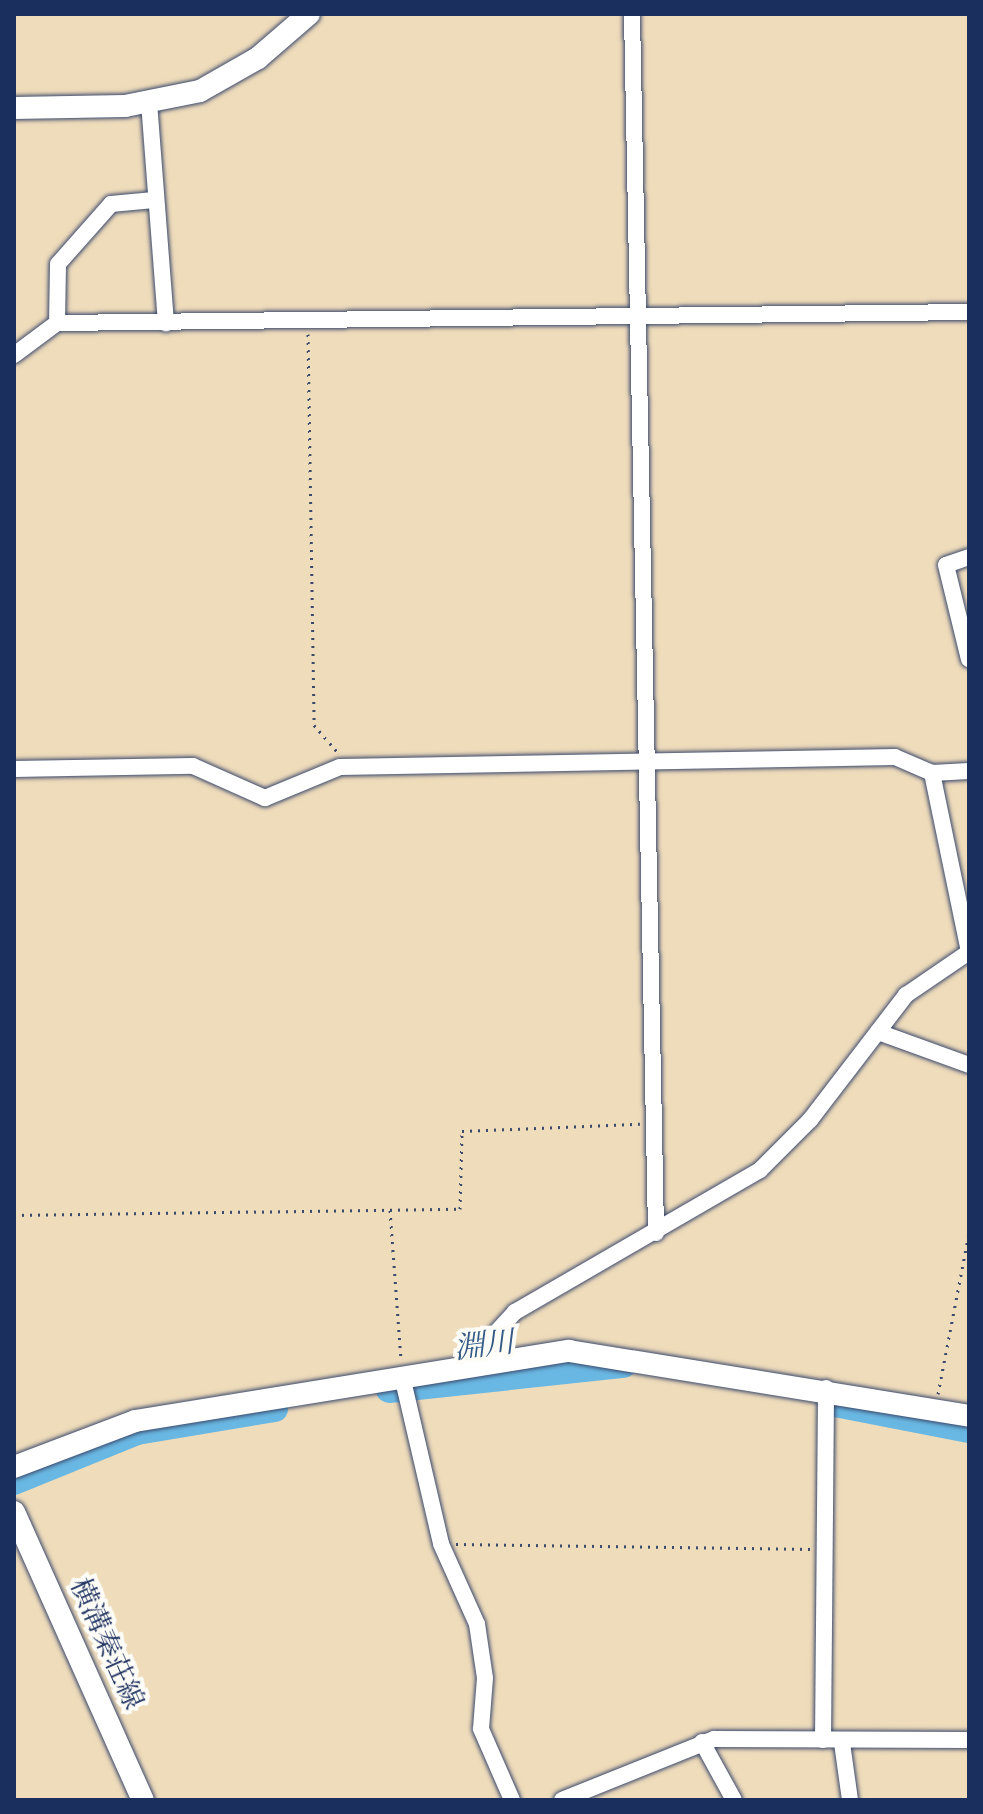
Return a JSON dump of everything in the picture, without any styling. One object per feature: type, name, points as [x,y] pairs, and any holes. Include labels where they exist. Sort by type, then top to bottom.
[{"type":"street","points":[[14,108],[149,102],[200,91],[258,58],[309,14]]},
{"type":"street","points":[[632,14],[656,1233]]},
{"type":"street","points":[[149,102],[154,200],[166,323]]},
{"type":"street","points":[[57,323],[58,264],[111,204],[154,200]]},
{"type":"street","points":[[14,355],[57,323],[969,312]]},
{"type":"street","points":[[969,557],[946,565],[969,659]]},
{"type":"street","points":[[14,769],[193,766],[265,798],[357,767],[895,757],[932,773],[969,771]]},
{"type":"street","points":[[467,1364],[515,1312],[760,1170],[810,1120],[906,995],[969,952],[932,773]]},
{"type":"street","points":[[878,1032],[969,1065]]},
{"type":"street","points":[[14,1467],[135,1421],[467,1364],[601,1351],[826,1388],[969,1416]]},
{"type":"street","points":[[402,1376],[441,1544],[477,1624],[485,1678],[481,1729],[512,1800]]},
{"type":"street","points":[[823,1740],[826,1388]]},
{"type":"street","name":"横溝秦荘線","points":[[14,1512],[143,1800]]},
{"type":"street","points":[[562,1800],[702,1742],[969,1740]]},
{"type":"street","points":[[702,1742],[734,1800]]},
{"type":"street","points":[[842,1743],[850,1800]]},
{"type":"path","points":[[308,321],[314,725],[357,767]]},
{"type":"path","points":[[14,1215],[460,1209],[462,1131],[652,1124]]},
{"type":"path","points":[[390,1210],[402,1376]]},
{"type":"path","points":[[935,1409],[969,1233]]},
{"type":"path","points":[[441,1544],[824,1549]]},
{"type":"waterway","name":"淵川","points":[[389,1390],[624,1365]]},
{"type":"waterway","name":"淵川","points":[[835,1404],[969,1430]]},
{"type":"waterway","name":"淵川","points":[[14,1482],[137,1432],[275,1409]]}]
